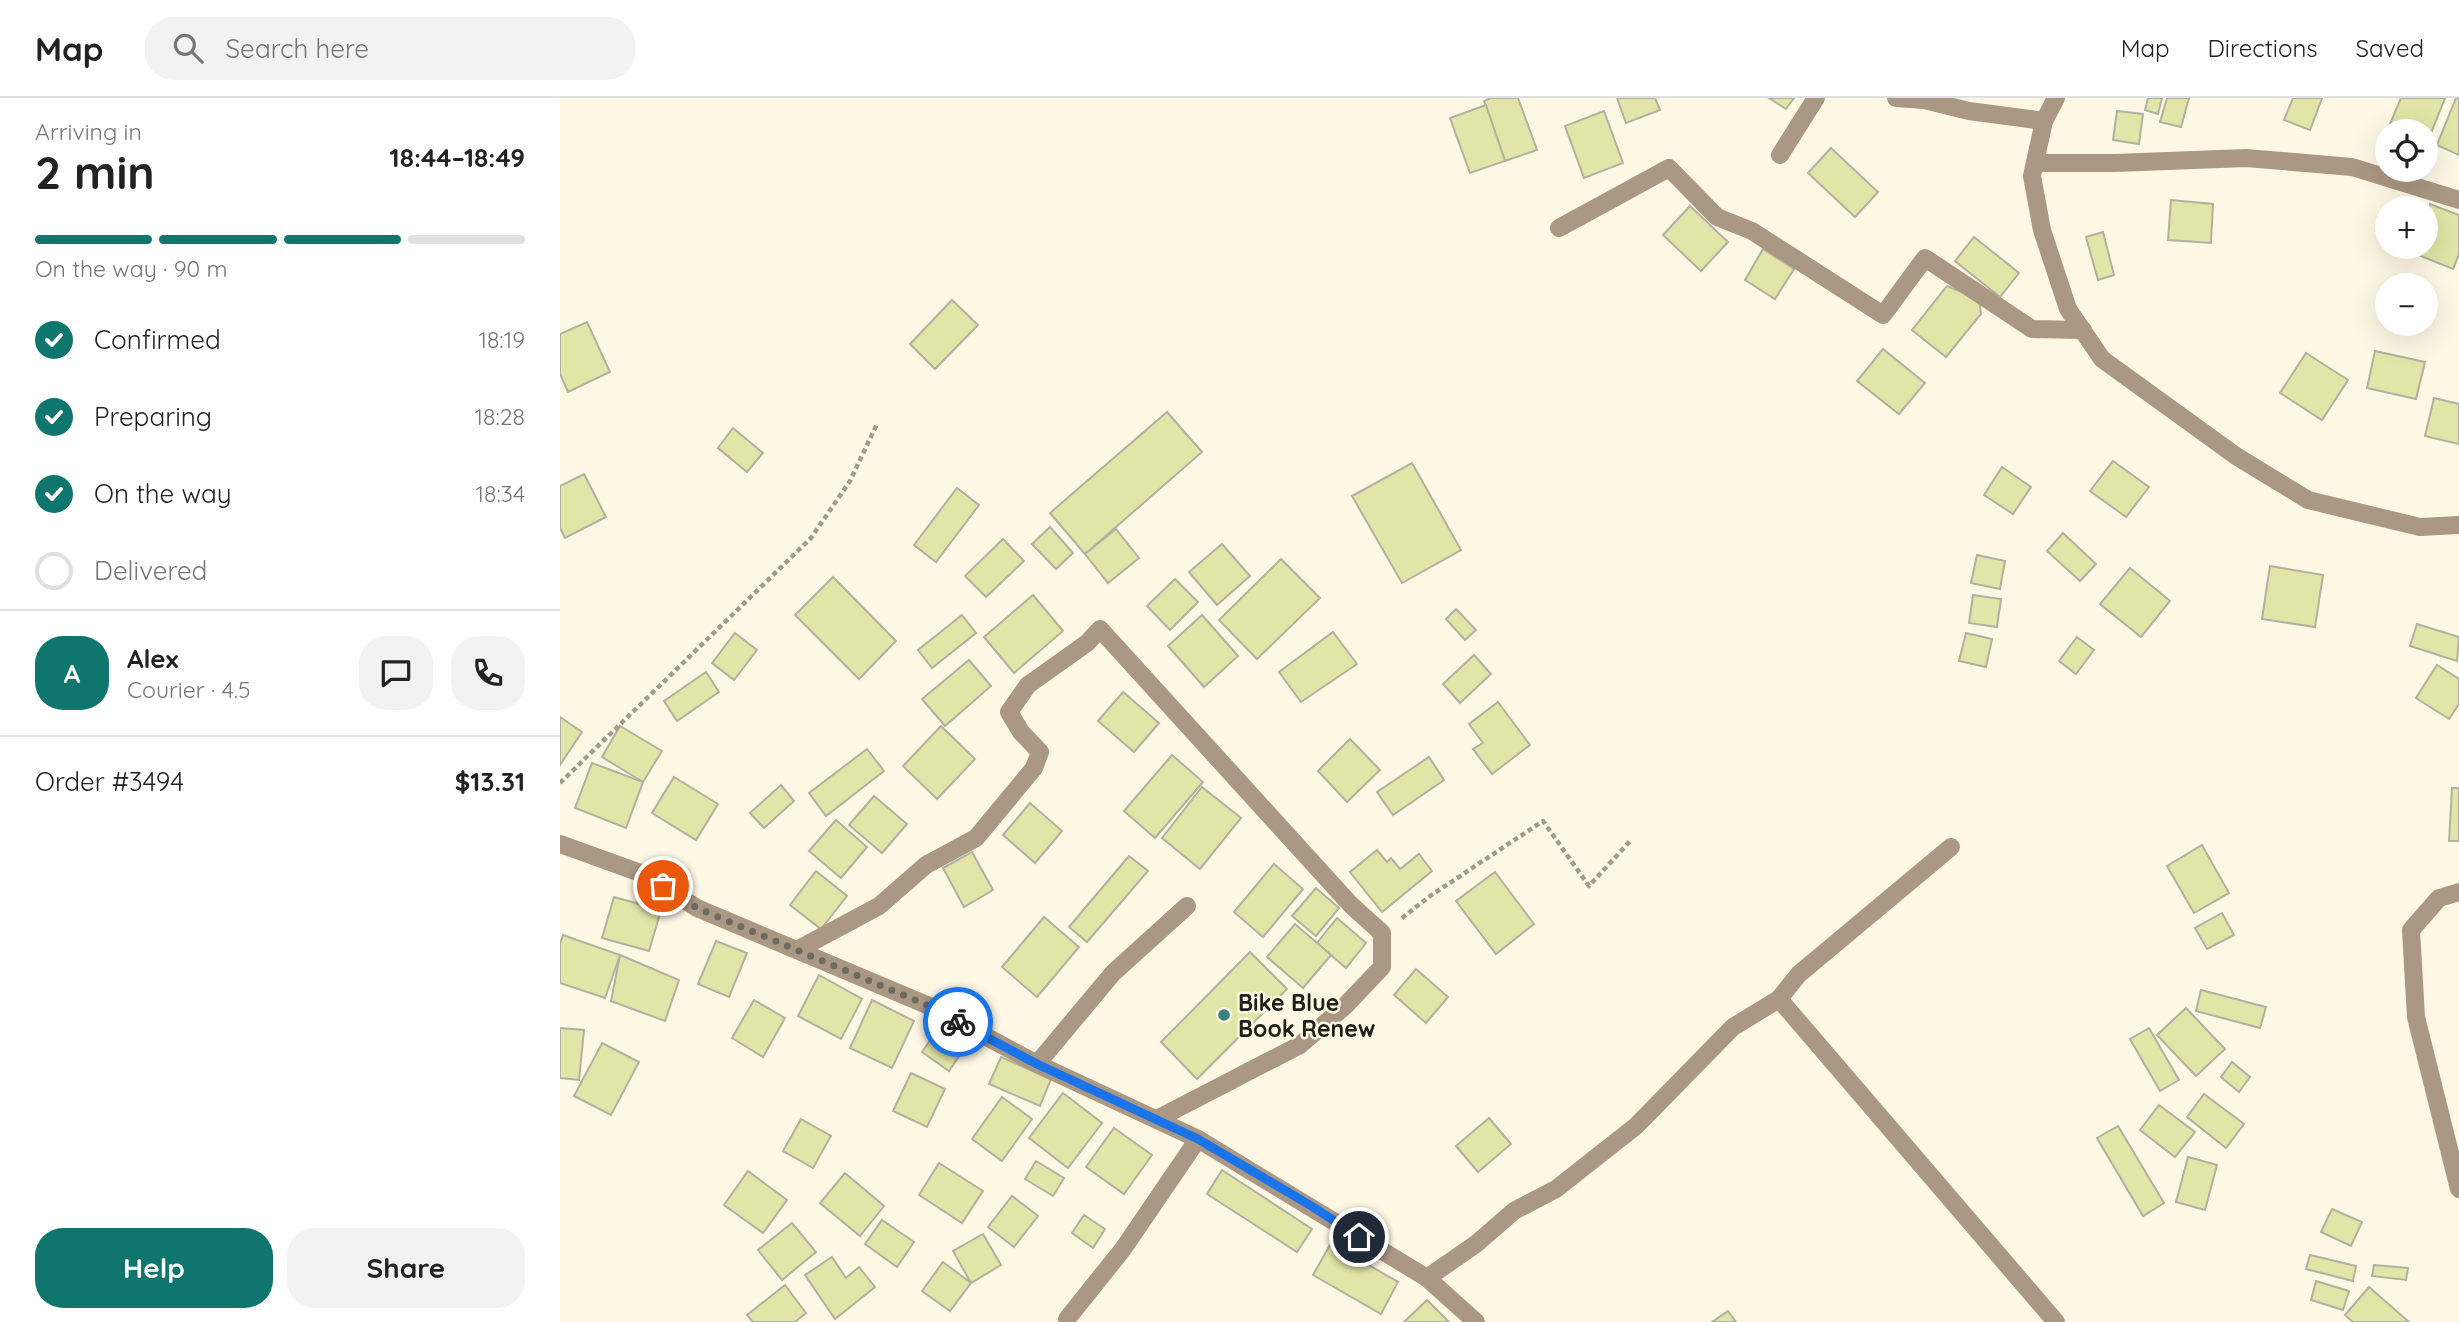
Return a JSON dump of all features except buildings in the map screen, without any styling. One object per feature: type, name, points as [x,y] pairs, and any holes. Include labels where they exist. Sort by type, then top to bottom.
[{"type":"street","points":[[1780,155],[1816,98]]},
{"type":"street","points":[[1896,98],[1936,100],[1969,111],[2044,121]]},
{"type":"street","points":[[2056,98],[2044,121],[2032,176],[2042,230],[2068,309],[2102,359],[2236,456],[2308,500],[2420,527],[2459,525]]},
{"type":"street","points":[[2035,163],[2246,158],[2352,167],[2459,200]]},
{"type":"street","points":[[1559,228],[1669,168],[1717,217],[1752,231],[1883,315],[1925,258],[2032,329],[2083,330]]},
{"type":"street","points":[[797,950],[879,906],[926,866],[975,838],[1034,768],[1040,752],[1021,732],[1009,712],[1028,685],[1087,643],[1100,629],[1351,905],[1382,933],[1382,967],[1345,1006],[1300,1045],[1157,1119]]},
{"type":"street","points":[[560,844],[646,875],[697,908],[927,1005],[1037,1064],[1198,1139],[1427,1278],[1476,1322]]},
{"type":"street","points":[[1427,1278],[1476,1244],[1514,1211],[1556,1189],[1636,1126],[1733,1027],[1779,999],[1799,974],[1951,847]]},
{"type":"street","points":[[2459,892],[2439,898],[2411,929],[2416,1017],[2459,1189]]},
{"type":"street","points":[[1037,1064],[1113,973],[1187,905]]},
{"type":"street","points":[[1779,999],[2056,1322]]},
{"type":"street","points":[[1067,1319],[1123,1249],[1198,1139]]},
{"type":"path","points":[[560,783],[811,538],[850,481],[877,424]]},
{"type":"path","points":[[1382,933],[1430,896],[1543,821],[1589,886],[1632,839]]},
{"type":"way so far","points":[[663,886],[697,908],[927,1005],[958,1022]]},
{"type":"place","name":"Bike Blue Book Renew","points":[[1224,1015]]},
{"type":"route","points":[[958,1022],[1037,1064],[1198,1139],[1359,1237]]}]
